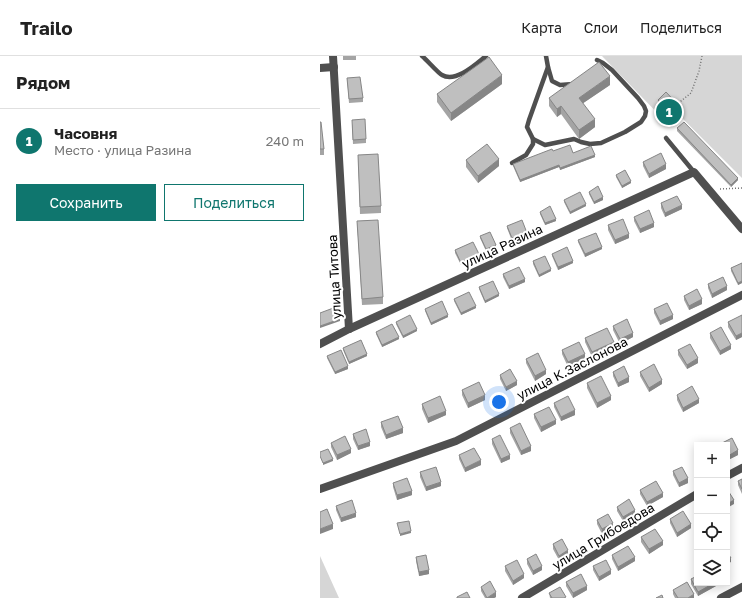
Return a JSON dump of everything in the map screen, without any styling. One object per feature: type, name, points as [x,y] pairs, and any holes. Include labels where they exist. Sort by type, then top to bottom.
[{"type":"street","name":"улица Титова","points":[[333,56],[349,329]]},
{"type":"street","points":[[320,68],[334,67]]},
{"type":"street","points":[[694,172],[742,229]]},
{"type":"street","name":"улица Разина","points":[[320,344],[349,329],[694,172]]},
{"type":"street","name":"улица К.Заслонова","points":[[320,489],[456,441],[742,295]]},
{"type":"street","points":[[730,474],[742,468]]},
{"type":"street","name":"улица Грибоедова","points":[[522,598],[694,496]]},
{"type":"street","points":[[721,598],[742,586]]},
{"type":"lane","points":[[422,56],[443,76],[452,77],[462,74],[486,56]]},
{"type":"lane","points":[[546,56],[552,81],[560,85],[573,84],[580,80]]},
{"type":"lane","points":[[532,139],[545,145],[574,139],[590,144],[601,143],[625,132],[641,122],[646,111],[644,106],[612,70],[595,58]]},
{"type":"lane","points":[[595,58],[597,66]]},
{"type":"lane","points":[[512,163],[526,155],[533,144],[527,127],[548,67]]},
{"type":"lane","points":[[666,138],[694,172]]},
{"type":"path","points":[[673,108],[691,93],[699,71],[702,56]]},
{"type":"path","points":[[709,190],[742,188]]},
{"type":"shaded area","points":[[602,56],[742,56],[742,178],[682,118],[671,127]]},
{"type":"shaded area","points":[[320,556],[339,598],[320,598]]},
{"type":"building","points":[[489,57],[502,75],[451,113],[437,94]]},
{"type":"building","points":[[599,62],[610,76],[579,98],[595,119],[579,130],[561,106],[557,109],[549,98]]},
{"type":"building","points":[[360,77],[363,98],[349,99],[347,78]]},
{"type":"building","points":[[666,92],[680,107],[671,115],[658,100]]},
{"type":"building","points":[[365,119],[366,139],[353,140],[352,120]]},
{"type":"building","points":[[321,122],[324,149],[320,149]]},
{"type":"building","points":[[684,122],[738,178],[731,185],[677,128]]},
{"type":"building","points":[[487,144],[499,159],[478,176],[466,160]]},
{"type":"building","points":[[570,145],[573,153],[591,146],[595,155],[560,168],[559,165],[520,180],[513,164],[552,149],[553,151]]},
{"type":"building","points":[[661,153],[666,164],[649,174],[643,162]]},
{"type":"building","points":[[378,154],[381,206],[360,207],[358,155]]},
{"type":"building","points":[[625,170],[631,181],[622,186],[616,175]]},
{"type":"building","points":[[598,186],[603,197],[594,202],[589,192]]},
{"type":"building","points":[[580,192],[586,204],[570,212],[564,200]]},
{"type":"building","points":[[677,196],[682,205],[665,213],[661,203]]},
{"type":"building","points":[[550,206],[556,219],[545,223],[540,212]]},
{"type":"building","points":[[649,210],[654,223],[640,229],[634,217]]},
{"type":"building","points":[[623,219],[629,234],[615,240],[608,225]]},
{"type":"building","points":[[378,220],[383,297],[362,299],[357,221]]},
{"type":"building","points":[[522,220],[527,233],[512,238],[507,226]]},
{"type":"building","points":[[490,232],[496,245],[486,249],[480,236]]},
{"type":"building","points":[[596,233],[602,247],[585,254],[578,240]]},
{"type":"building","points":[[473,242],[479,254],[461,263],[455,250]]},
{"type":"building","points":[[567,247],[573,261],[558,267],[552,254]]},
{"type":"building","points":[[545,256],[551,269],[539,275],[533,261]]},
{"type":"building","points":[[742,263],[742,281],[738,283],[731,268]]},
{"type":"building","points":[[519,267],[525,279],[509,286],[503,274]]},
{"type":"building","points":[[723,277],[727,286],[712,294],[708,284]]},
{"type":"building","points":[[493,281],[499,294],[485,301],[479,287]]},
{"type":"building","points":[[697,289],[702,299],[689,306],[684,296]]},
{"type":"building","points":[[469,292],[476,306],[461,313],[454,299]]},
{"type":"building","points":[[442,301],[448,315],[431,323],[425,309]]},
{"type":"building","points":[[667,303],[673,315],[660,321],[654,309]]},
{"type":"building","points":[[336,307],[340,319],[320,326],[320,313]]},
{"type":"building","points":[[410,315],[417,329],[403,336],[396,322]]},
{"type":"building","points":[[742,315],[742,333],[736,336],[728,322]]},
{"type":"building","points":[[627,319],[633,333],[620,339],[613,326]]},
{"type":"building","points":[[392,324],[399,337],[382,345],[376,332]]},
{"type":"building","points":[[721,327],[731,345],[720,351],[710,333]]},
{"type":"building","points":[[607,328],[614,342],[592,352],[585,338]]},
{"type":"building","points":[[361,340],[367,354],[349,362],[343,348]]},
{"type":"building","points":[[579,342],[585,354],[568,362],[562,350]]},
{"type":"building","points":[[690,344],[698,358],[687,365],[678,350]]},
{"type":"building","points":[[341,350],[348,366],[335,372],[327,356]]},
{"type":"building","points":[[538,353],[546,370],[535,376],[526,359]]},
{"type":"building","points":[[654,364],[662,380],[649,388],[640,372]]},
{"type":"building","points":[[624,366],[629,377],[618,383],[613,372]]},
{"type":"building","points":[[510,369],[517,381],[506,387],[500,375]]},
{"type":"building","points":[[601,376],[611,396],[597,403],[587,383]]},
{"type":"building","points":[[479,382],[485,395],[468,403],[462,390]]},
{"type":"building","points":[[692,386],[699,399],[683,408],[677,395]]},
{"type":"building","points":[[440,396],[446,411],[428,418],[422,404]]},
{"type":"building","points":[[568,396],[575,410],[561,417],[554,403]]},
{"type":"building","points":[[549,407],[556,420],[541,427],[534,414]]},
{"type":"building","points":[[398,416],[403,428],[386,435],[381,422]]},
{"type":"building","points":[[520,423],[531,446],[521,451],[510,428]]},
{"type":"building","points":[[366,429],[370,442],[358,446],[353,434]]},
{"type":"building","points":[[500,435],[510,455],[501,459],[492,439]]},
{"type":"building","points":[[345,436],[351,449],[337,455],[331,443]]},
{"type":"building","points":[[732,438],[738,450],[730,455],[730,442],[724,442]]},
{"type":"building","points":[[474,448],[481,460],[465,468],[459,455]]},
{"type":"building","points":[[328,449],[333,459],[323,463],[320,452]]},
{"type":"building","points":[[436,467],[441,482],[426,487],[420,472]]},
{"type":"building","points":[[682,467],[688,478],[679,483],[673,471]]},
{"type":"building","points":[[407,478],[412,491],[397,495],[393,483]]},
{"type":"building","points":[[742,479],[742,489],[738,481]]},
{"type":"building","points":[[656,481],[663,493],[647,502],[640,490]]},
{"type":"building","points":[[730,494],[734,500],[730,502]]},
{"type":"building","points":[[629,499],[635,510],[623,517],[617,507]]},
{"type":"building","points":[[352,500],[356,513],[341,518],[336,506]]},
{"type":"building","points":[[327,509],[333,524],[320,529],[320,512]]},
{"type":"building","points":[[683,511],[691,524],[677,533],[670,519]]},
{"type":"building","points":[[608,514],[613,523],[602,529],[597,520]]},
{"type":"building","points":[[409,521],[411,531],[400,534],[397,523]]},
{"type":"building","points":[[655,529],[663,541],[649,549],[641,537]]},
{"type":"building","points":[[562,539],[568,550],[559,556],[553,544]]},
{"type":"building","points":[[628,546],[635,557],[618,567],[612,555]]},
{"type":"building","points":[[536,554],[542,566],[533,571],[527,559]]},
{"type":"building","points":[[426,555],[429,570],[419,572],[416,557]]},
{"type":"building","points":[[517,560],[524,574],[513,581],[505,566]]},
{"type":"building","points":[[606,560],[611,570],[599,577],[593,566]]},
{"type":"building","points":[[581,574],[587,586],[573,593],[566,582]]},
{"type":"building","points":[[694,578],[694,585],[691,579]]},
{"type":"building","points":[[490,581],[496,592],[487,598],[481,587]]},
{"type":"building","points":[[687,582],[694,594],[688,598],[678,598],[673,590]]},
{"type":"building","points":[[695,586],[709,586],[698,592]]},
{"type":"building","points":[[560,587],[566,597],[552,598],[549,593]]},
{"type":"building","points":[[467,592],[470,598],[457,598],[457,597]]},
{"type":"building","points":[[662,595],[663,598],[656,598]]},
{"type":"place","name":"Часовня","points":[[669,112]]}]
